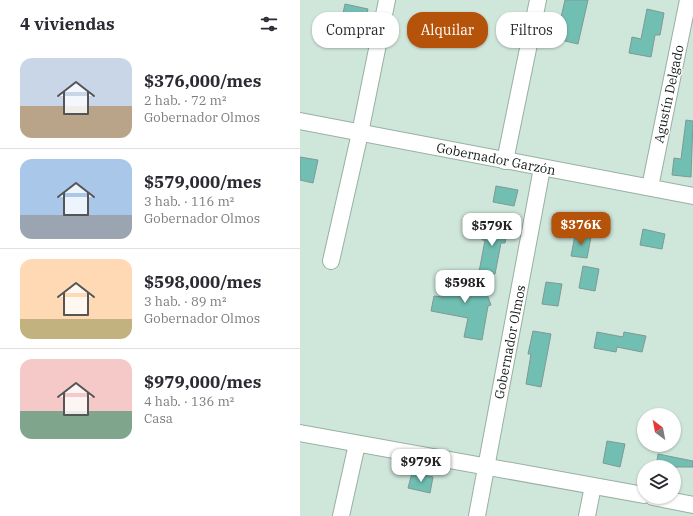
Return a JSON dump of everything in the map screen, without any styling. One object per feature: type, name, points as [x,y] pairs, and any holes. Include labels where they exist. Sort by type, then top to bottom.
[{"type":"street","points":[[330,261],[360,133],[388,0]]},
{"type":"street","points":[[505,161],[538,0]]},
{"type":"street","name":"Agustín Delgado","points":[[650,187],[688,0]]},
{"type":"street","name":"Gobernador Garzón","points":[[300,122],[693,196]]},
{"type":"street","name":"Gobernador Olmos","points":[[477,516],[542,168]]},
{"type":"street","points":[[300,433],[637,494]]},
{"type":"street","points":[[341,516],[356,444]]},
{"type":"street","points":[[587,516],[593,486]]},
{"type":"street","points":[[681,503],[693,505]]},
{"type":"building","points":[[565,0],[588,0],[578,44],[567,42],[567,12],[562,12]]},
{"type":"building","points":[[345,4],[368,9],[367,12],[343,12]]},
{"type":"building","points":[[647,9],[664,13],[660,35],[655,35],[651,57],[629,53],[632,37],[641,39]]},
{"type":"building","points":[[686,120],[693,121],[691,177],[672,175],[674,158],[681,159]]},
{"type":"building","points":[[300,157],[318,160],[313,183],[300,180]]},
{"type":"building","points":[[496,186],[518,190],[514,206],[493,202]]},
{"type":"building","points":[[485,223],[508,226],[505,243],[501,243],[495,274],[479,272],[485,240],[482,240]]},
{"type":"building","points":[[643,229],[665,234],[662,249],[640,245]]},
{"type":"building","points":[[575,235],[591,237],[587,258],[571,256]]},
{"type":"building","points":[[583,266],[599,269],[595,291],[579,288]]},
{"type":"building","points":[[451,270],[475,290],[479,272],[491,305],[488,306],[482,340],[464,337],[468,318],[431,311],[434,296],[443,297]]},
{"type":"building","points":[[546,282],[562,284],[558,306],[542,304]]},
{"type":"building","points":[[533,331],[551,334],[541,387],[526,384],[531,354],[528,354]]},
{"type":"building","points":[[597,332],[623,337],[624,332],[646,336],[642,352],[617,347],[616,352],[594,348]]},
{"type":"building","points":[[607,441],[625,444],[620,467],[603,463]]},
{"type":"building","points":[[658,454],[693,461],[693,467],[681,467],[681,460],[657,460]]},
{"type":"building","points":[[412,473],[433,477],[430,493],[408,488]]}]
